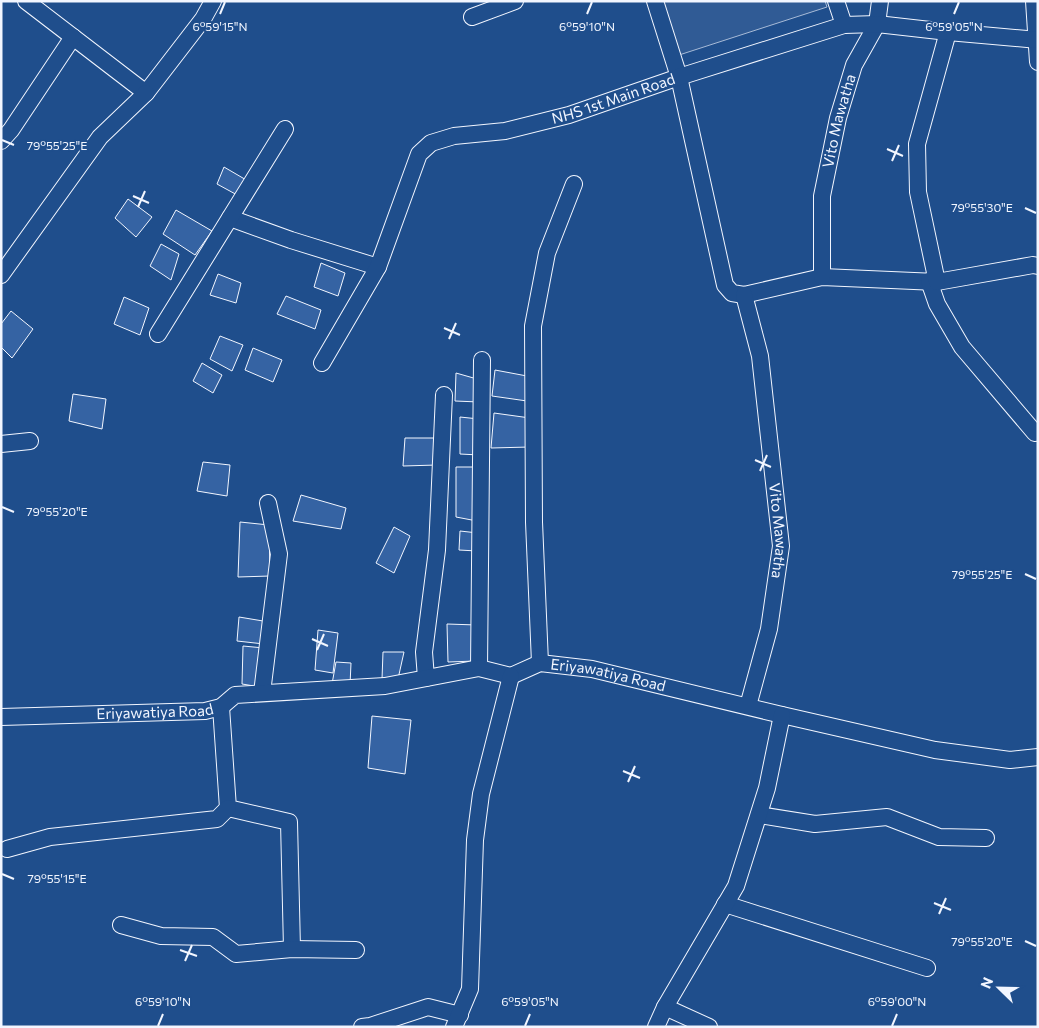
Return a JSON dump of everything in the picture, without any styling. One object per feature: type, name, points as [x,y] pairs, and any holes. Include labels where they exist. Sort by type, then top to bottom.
[{"type":"street","points":[[26,1],[146,93]]},
{"type":"street","points":[[1,275],[100,137],[146,93],[203,19],[213,1]]},
{"type":"street","points":[[472,16],[515,1]]},
{"type":"street","points":[[655,1],[679,77],[725,285],[732,293],[744,295],[822,278],[933,282],[1033,265],[1038,266]]},
{"type":"street","points":[[836,1],[844,25]]},
{"type":"street","name":"Vito Mawatha","points":[[822,278],[822,196],[838,118],[854,65],[877,24],[880,1]]},
{"type":"street","points":[[1034,1],[1038,62]]},
{"type":"street","name":"NHS 1st Main Road","points":[[322,363],[378,267],[419,154],[431,144],[454,136],[505,131],[569,114],[844,25],[877,24],[1036,40]]},
{"type":"street","points":[[948,32],[917,144],[918,192],[937,304],[962,347],[1035,433]]},
{"type":"street","points":[[1,141],[11,130],[73,37]]},
{"type":"street","points":[[158,334],[285,129]]},
{"type":"street","points":[[540,663],[534,522],[533,326],[547,252],[574,184]]},
{"type":"street","points":[[230,218],[291,240],[378,267]]},
{"type":"street","name":"Vito Mawatha","points":[[744,295],[760,356],[781,546],[769,629],[748,706]]},
{"type":"street","points":[[479,668],[482,360]]},
{"type":"street","points":[[426,678],[424,652],[437,550],[444,395]]},
{"type":"street","points":[[1,444],[30,441]]},
{"type":"street","points":[[262,693],[279,554],[268,503]]},
{"type":"street","name":"Eriyawatiya Road","points":[[1,717],[205,711],[221,707],[235,695],[385,686],[479,668],[510,676],[540,663],[592,669],[782,715],[944,751],[1010,760],[1038,757]]},
{"type":"street","points":[[362,1027],[428,1006],[457,1021],[470,988],[475,840],[481,794],[510,676]]},
{"type":"street","points":[[7,849],[50,837],[218,819],[228,808],[221,707]]},
{"type":"street","points":[[656,1027],[665,1007],[736,886],[767,788],[782,715]]},
{"type":"street","points":[[228,808],[289,822],[292,949]]},
{"type":"street","points":[[759,815],[815,824],[887,817],[939,837],[986,838]]},
{"type":"street","points":[[725,904],[927,968]]},
{"type":"street","points":[[121,925],[161,936],[213,937],[236,954],[292,949],[356,950]]},
{"type":"street","points":[[665,1007],[709,1027]]},
{"type":"shaded area","points":[[660,1],[825,1],[827,7],[676,56]]},
{"type":"building","points":[[224,167],[248,181],[239,196],[217,184]]},
{"type":"building","points":[[128,199],[152,217],[136,237],[115,218]]},
{"type":"building","points":[[176,210],[212,231],[195,255],[163,234]]},
{"type":"building","points":[[161,244],[179,254],[171,280],[150,266]]},
{"type":"building","points":[[321,263],[345,273],[338,296],[314,287]]},
{"type":"building","points":[[218,274],[241,283],[236,303],[210,295]]},
{"type":"building","points":[[286,296],[321,310],[315,329],[277,314]]},
{"type":"building","points":[[124,297],[149,308],[140,335],[114,324]]},
{"type":"building","points":[[11,311],[33,329],[12,358],[1,347],[1,324]]},
{"type":"building","points":[[220,336],[243,345],[232,371],[210,359]]},
{"type":"building","points":[[253,348],[282,360],[273,382],[245,370]]},
{"type":"building","points":[[202,363],[222,375],[213,393],[193,381]]},
{"type":"building","points":[[495,370],[527,376],[527,401],[492,396]]},
{"type":"building","points":[[456,373],[477,379],[479,402],[455,401]]},
{"type":"building","points":[[73,394],[106,399],[102,429],[69,421]]},
{"type":"building","points":[[494,413],[530,418],[530,447],[491,448]]},
{"type":"building","points":[[460,417],[479,419],[479,455],[460,454]]},
{"type":"building","points":[[405,438],[437,438],[437,465],[403,466]]},
{"type":"building","points":[[203,462],[230,465],[227,496],[197,491]]},
{"type":"building","points":[[456,467],[477,467],[477,521],[456,517]]},
{"type":"building","points":[[301,495],[346,508],[341,529],[293,521]]},
{"type":"building","points":[[240,522],[269,525],[270,576],[238,577]]},
{"type":"building","points":[[394,527],[410,536],[394,573],[376,563]]},
{"type":"building","points":[[460,531],[478,533],[477,551],[459,550]]},
{"type":"building","points":[[239,617],[263,621],[264,644],[237,641]]},
{"type":"building","points":[[447,624],[477,625],[476,661],[448,662]]},
{"type":"building","points":[[318,630],[338,633],[333,673],[315,670]]},
{"type":"building","points":[[243,646],[264,648],[260,687],[242,684]]},
{"type":"building","points":[[383,652],[404,652],[398,679],[382,679]]},
{"type":"building","points":[[336,662],[351,663],[350,685],[332,684]]},
{"type":"building","points":[[372,716],[411,720],[405,774],[368,768]]}]
